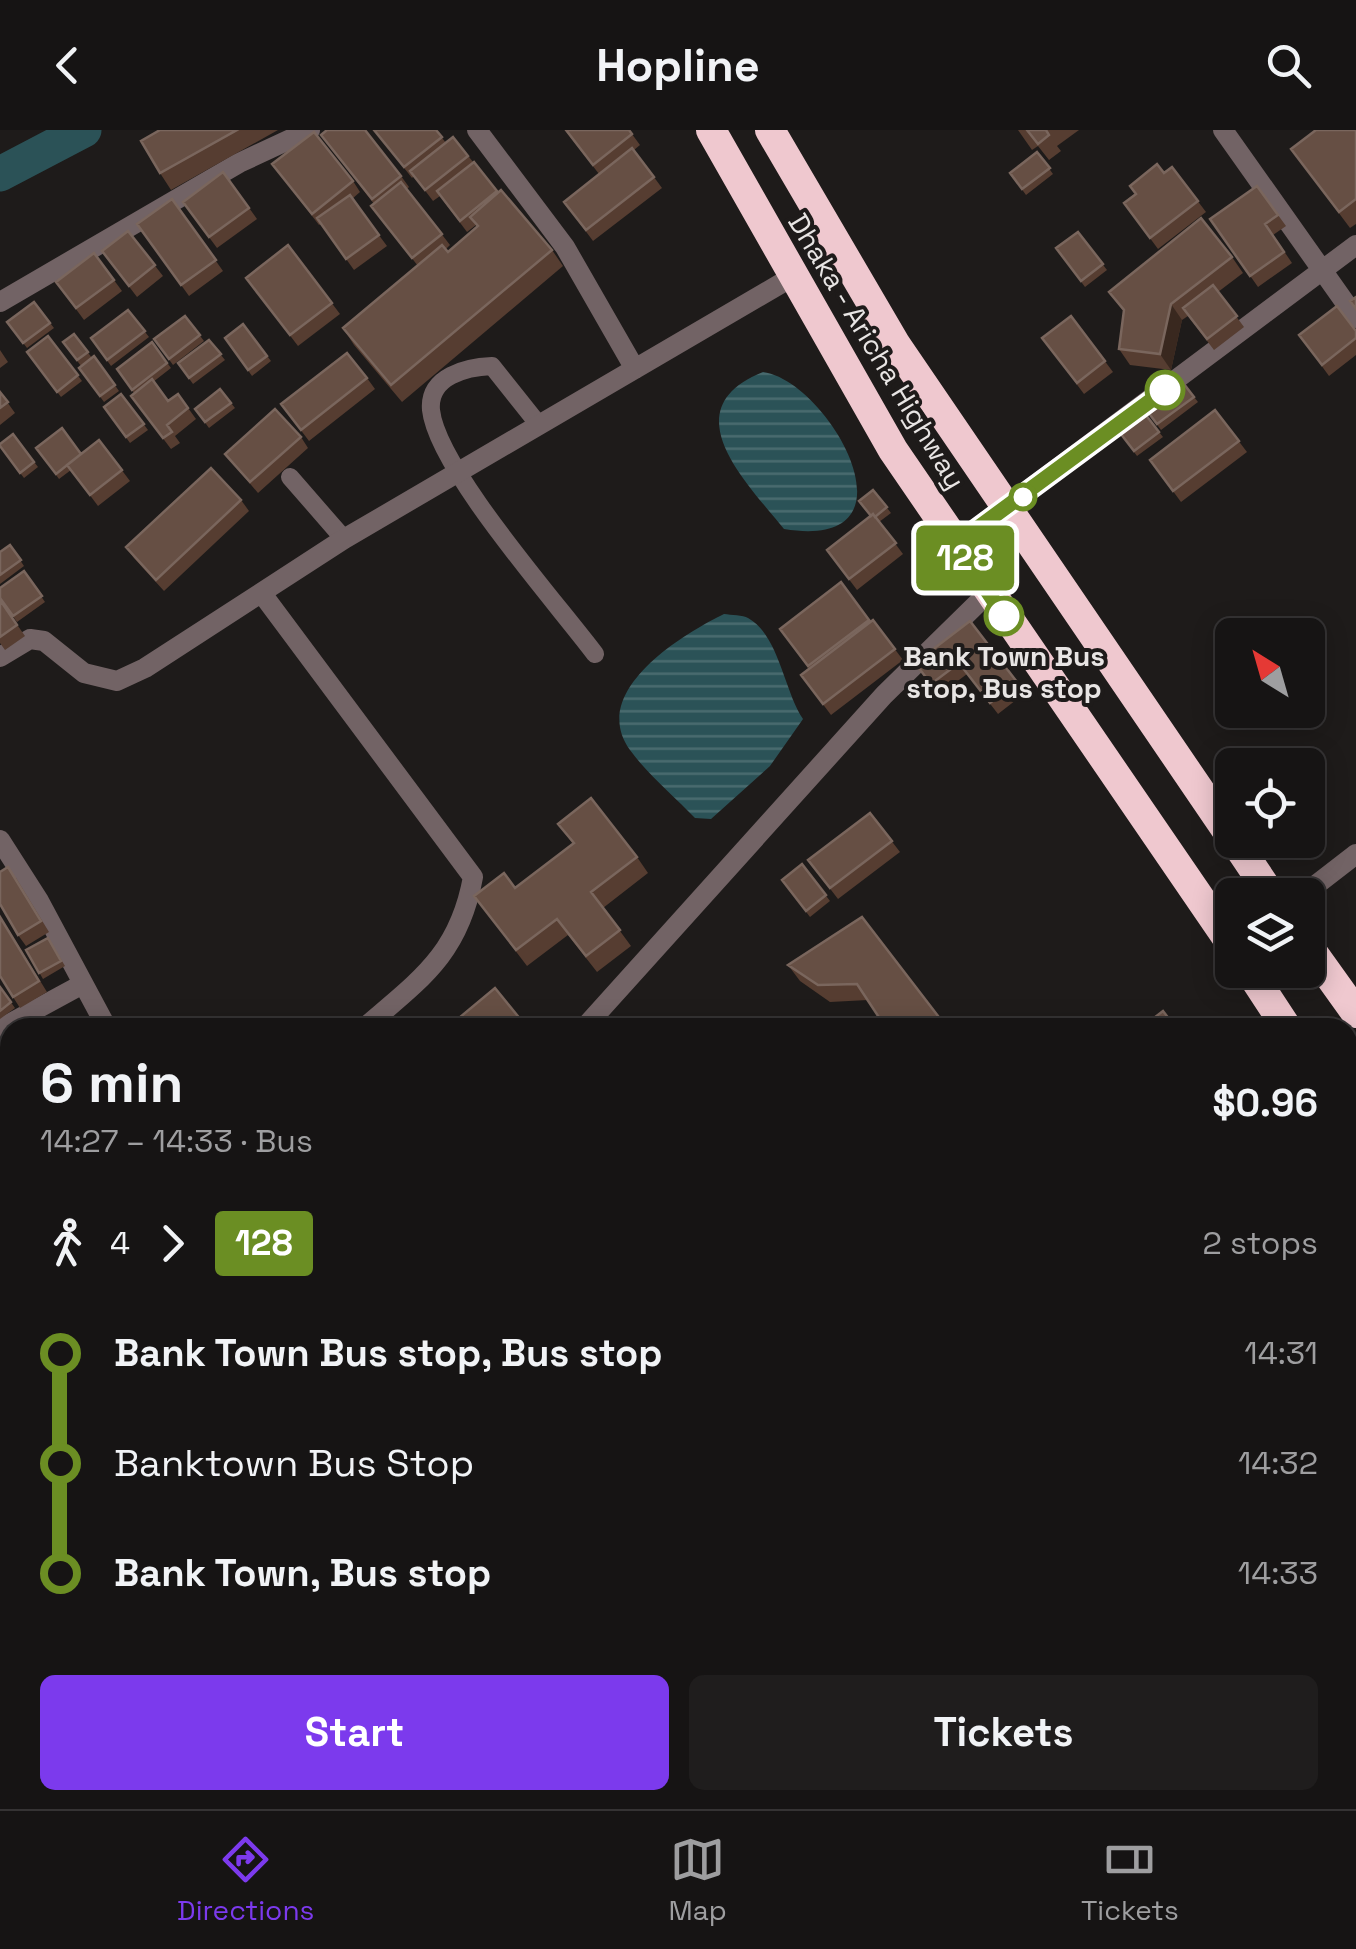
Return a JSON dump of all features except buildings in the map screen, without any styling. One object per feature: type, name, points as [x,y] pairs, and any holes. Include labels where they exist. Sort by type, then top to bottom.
[{"type":"highway","name":"Dhaka - Aricha Highway","points":[[712,130],[894,450],[1215,920]]},
{"type":"highway","name":"Dhaka - Aricha Highway","points":[[770,130],[896,345],[1215,813]]},
{"type":"highway","points":[[1325,970],[1356,1013]]},
{"type":"highway","points":[[1261,988],[1280,1018]]},
{"type":"street","points":[[0,302],[239,164],[310,130]]},
{"type":"street","points":[[477,130],[565,247],[636,368]]},
{"type":"street","points":[[1223,130],[1320,273],[1356,318]]},
{"type":"street","points":[[956,544],[1356,245]]},
{"type":"street","points":[[0,657],[30,639],[44,641],[84,674],[117,681],[264,595],[344,539],[792,276]]},
{"type":"street","points":[[593,1018],[884,696],[988,593]]},
{"type":"street","points":[[264,595],[473,877],[466,917],[442,958],[375,1018]]},
{"type":"street","points":[[0,840],[40,901],[102,1018]]},
{"type":"street","points":[[1325,878],[1356,854]]},
{"type":"street","points":[[20,1018],[81,985]]},
{"type":"lane","points":[[539,425],[492,366],[464,367],[438,386],[430,406],[457,474],[595,654]]},
{"type":"lane","points":[[290,477],[344,539]]},
{"type":"water","points":[[763,372],[789,382],[814,404],[836,432],[851,462],[857,492],[850,515],[827,529],[784,529],[736,468],[725,447],[719,426],[722,406],[736,387]]},
{"type":"water","points":[[724,614],[748,618],[767,637],[803,719],[770,766],[711,819],[695,818],[630,750],[620,728],[621,707],[645,668],[685,636]]},
{"type":"waterway","points":[[0,174],[84,130]]},
{"type":"bus line","name":"128","points":[[1004,616],[956,544],[1165,390]]},
{"type":"place","name":"Bank Town Bus stop, Bus stop","points":[[1004,616]]}]
